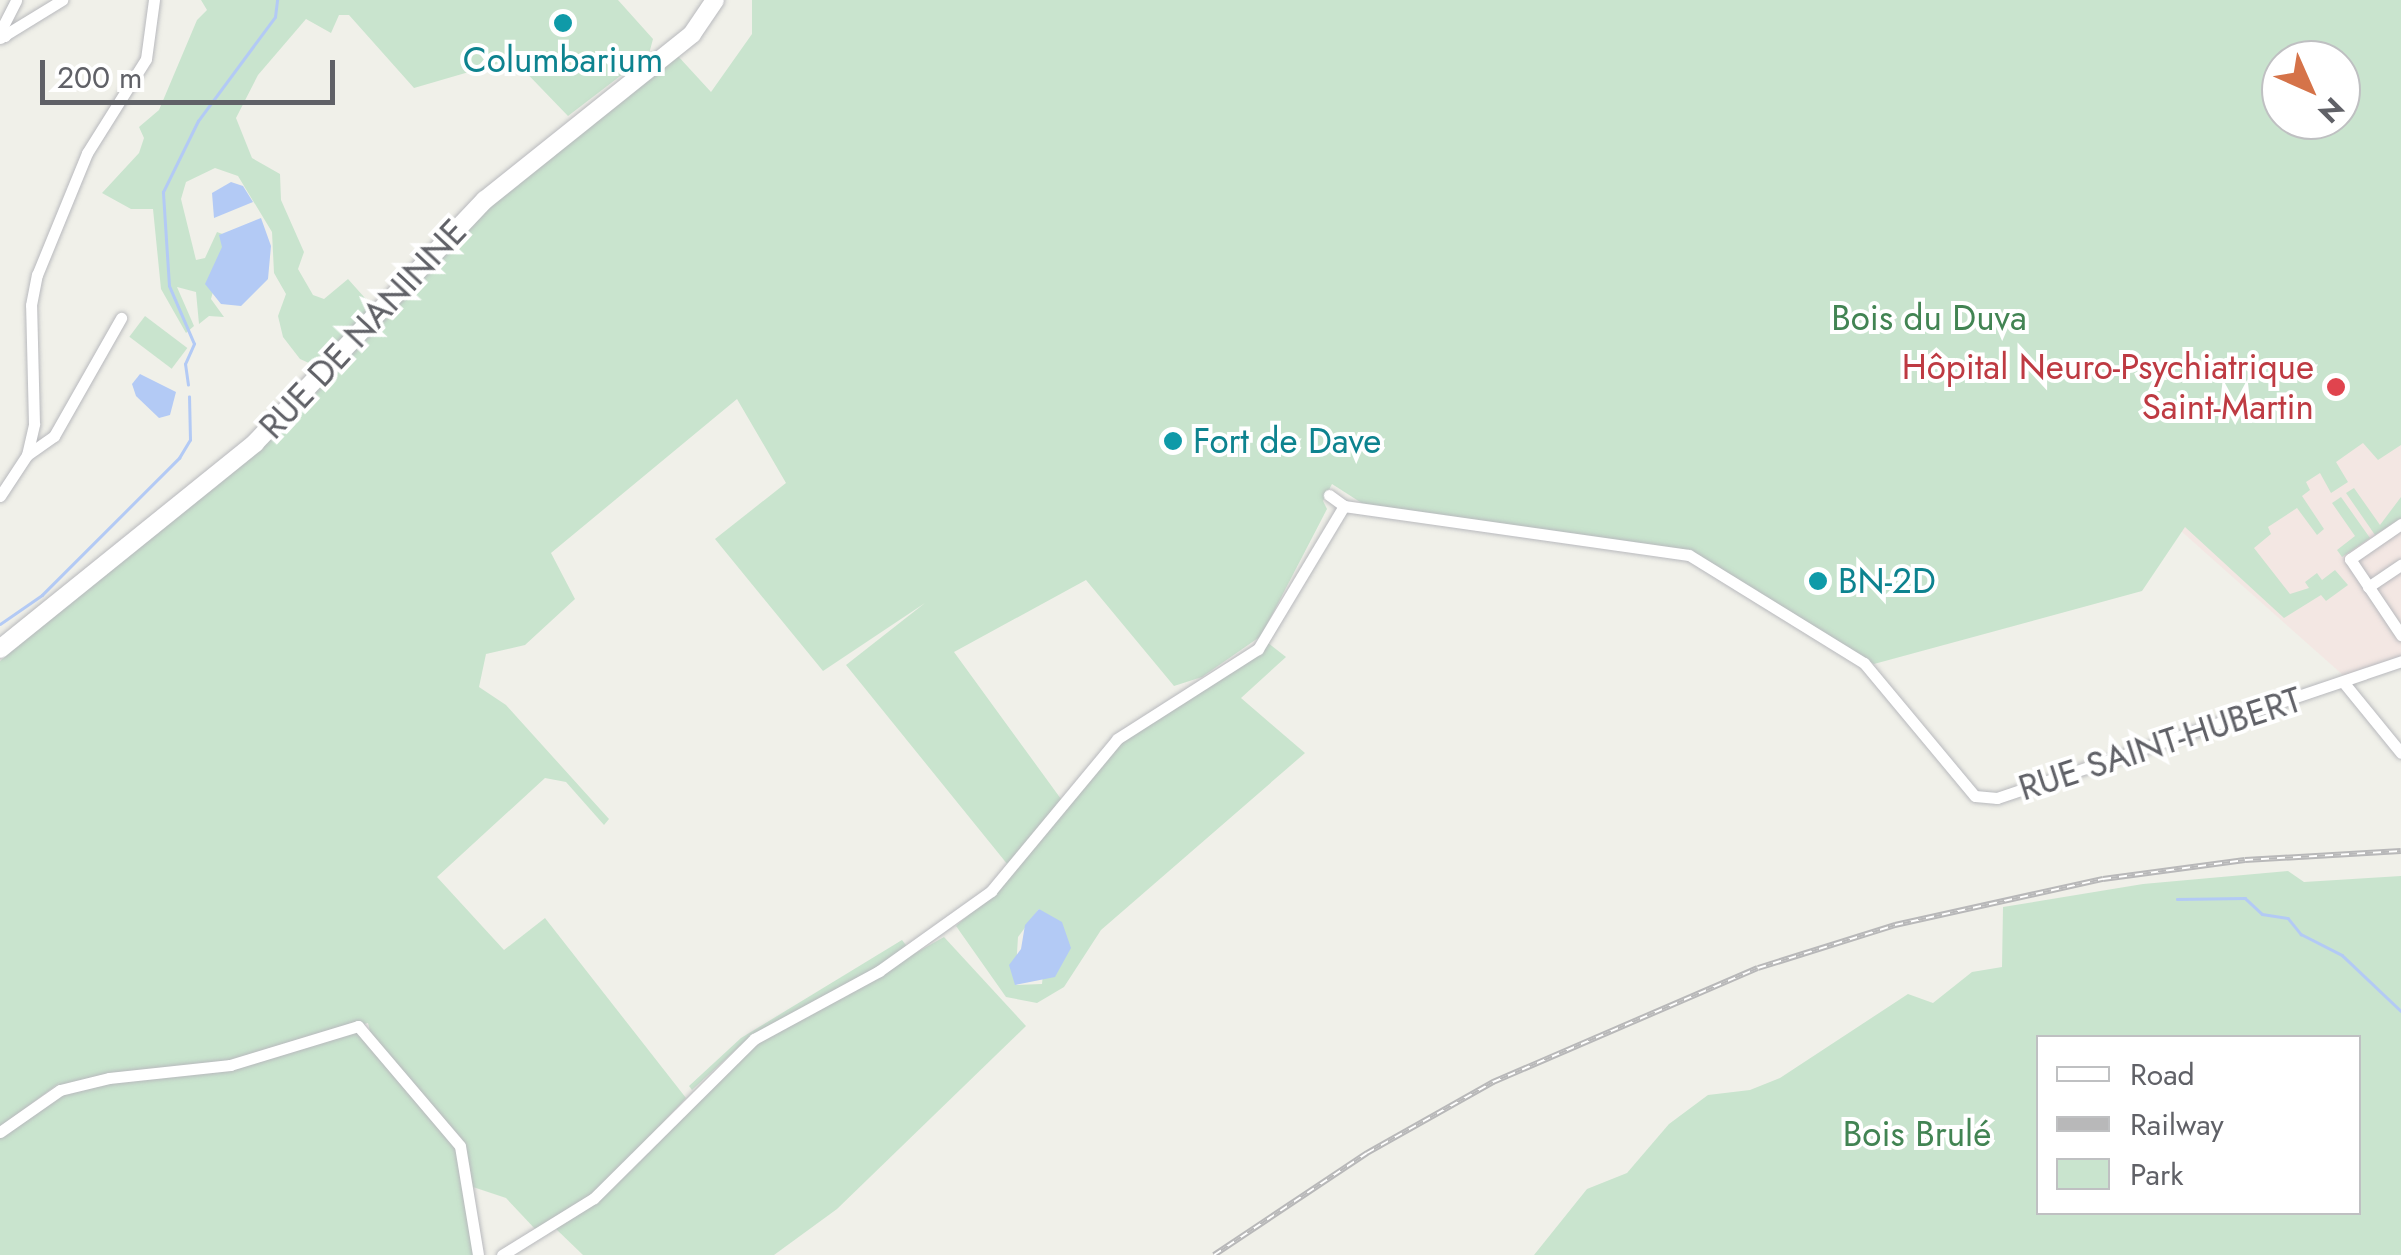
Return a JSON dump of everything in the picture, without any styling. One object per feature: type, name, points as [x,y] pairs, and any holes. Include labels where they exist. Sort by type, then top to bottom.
[{"type":"street","points":[[2,37],[16,0]]},
{"type":"street","points":[[2,37],[62,0]]},
{"type":"street","points":[[0,496],[27,455],[34,424],[31,305],[36,274],[87,153],[146,59],[154,0]]},
{"type":"street","name":"RUE DE NANINNE","points":[[2,644],[255,443],[486,200],[692,34],[716,0]]},
{"type":"street","points":[[27,455],[54,436],[121,318]]},
{"type":"street","points":[[502,1255],[594,1198],[741,1049],[880,972],[991,891],[1117,739],[1258,649],[1344,506],[1329,495]]},
{"type":"street","name":"RUE SAINT-HUBERT","points":[[1344,506],[1689,555],[1864,663],[1974,796],[1996,798],[2401,661]]},
{"type":"street","points":[[2401,524],[2350,559],[2401,634]]},
{"type":"street","points":[[2368,586],[2401,564]]},
{"type":"street","name":"RUE SAINT-HUBERT","points":[[2344,683],[2401,753]]},
{"type":"street","points":[[0,1132],[60,1090],[110,1078],[230,1065],[358,1026],[460,1146],[478,1255]]},
{"type":"shaded area","name":"Hôpital Neuro-Psychiatrique Saint-Martin","points":[[2401,212],[2401,656],[2344,676],[2181,531]]},
{"type":"green space","points":[[201,0],[618,0],[653,39],[649,54],[568,116],[513,59],[414,88],[349,15],[339,15],[331,33],[306,19],[258,75],[236,118],[252,158],[280,174],[281,200],[304,252],[298,269],[313,295],[324,299],[348,279],[373,307],[320,368],[300,359],[283,337],[278,316],[286,294],[274,273],[272,232],[238,176],[215,168],[186,182],[181,199],[196,260],[205,258],[217,232],[228,236],[211,299],[224,317],[209,316],[199,324],[196,292],[177,287],[194,326],[186,333],[161,289],[153,209],[131,209],[102,193],[139,153],[144,138],[139,127],[159,110],[197,20],[207,10]]},
{"type":"green space","name":"Bois du Duva","points":[[752,0],[2401,0],[2401,445],[2378,460],[2363,443],[2336,462],[2348,482],[2331,493],[2320,473],[2306,482],[2310,490],[2302,496],[2324,529],[2317,535],[2297,508],[2268,527],[2271,534],[2254,548],[2290,594],[2309,588],[2305,582],[2317,573],[2322,580],[2335,570],[2348,585],[2326,601],[2321,595],[2284,618],[2185,527],[2142,591],[1874,664],[1692,552],[1371,509],[1332,484],[1323,501],[1327,509],[1261,636],[1202,677],[1174,686],[1086,580],[954,652],[1061,799],[1008,865],[846,665],[925,603],[823,671],[715,539],[786,483],[737,399],[551,553],[575,599],[525,645],[486,654],[479,687],[506,705],[609,819],[604,825],[566,782],[545,778],[437,877],[504,950],[545,918],[686,1098],[593,1196],[536,1230],[506,1198],[473,1187],[462,1139],[371,1036],[368,1023],[360,1025],[456,1139],[478,1255],[0,1255],[0,1132],[62,1081],[0,1127],[0,661],[97,575],[260,450],[490,206],[677,55],[711,92],[752,34]]},
{"type":"green space","points":[[145,316],[187,348],[172,369],[129,337]]},
{"type":"green space","points":[[2354,488],[2380,525],[2401,497],[2401,518],[2375,535],[2346,493]]},
{"type":"green space","points":[[2341,497],[2370,538],[2342,557],[2337,550],[2355,536],[2332,503]]},
{"type":"green space","points":[[1268,643],[1286,657],[1241,698],[1305,753],[1101,930],[1064,987],[1037,1003],[1006,997],[956,926],[997,890],[1121,743]],"holes":[[[1039,909],[1049,918],[1042,984],[1015,985],[1018,937]]]},
{"type":"green space","name":"Bois Brulé","points":[[2288,871],[2304,882],[2401,876],[2401,1255],[1534,1255],[1587,1189],[1627,1173],[1669,1124],[1708,1095],[1750,1090],[1780,1078],[1908,994],[1933,1003],[1972,972],[2002,967],[2003,907],[2143,884]]},
{"type":"green space","points":[[944,937],[1026,1026],[837,1209],[774,1255],[583,1255],[555,1228],[766,1037]]},
{"type":"green space","points":[[902,940],[909,949],[744,1042],[692,1090],[689,1086],[741,1038]]},
{"type":"water","points":[[231,182],[243,186],[253,202],[214,218],[212,193]]},
{"type":"water","points":[[261,218],[271,246],[268,279],[241,306],[221,304],[205,284],[222,247],[219,235]]},
{"type":"water","points":[[140,374],[176,392],[170,415],[159,418],[136,396],[132,384]]},
{"type":"water","points":[[1039,909],[1062,922],[1071,948],[1055,977],[1015,985],[1009,965],[1021,949],[1025,925]]},
{"type":"waterway","points":[[188,385],[185,364],[194,344],[169,286],[163,192],[198,121],[275,17],[277,0]]},
{"type":"waterway","points":[[0,624],[42,595],[179,458],[190,440],[189,397]]},
{"type":"waterway","points":[[2177,899],[2245,898],[2262,914],[2288,918],[2301,934],[2342,955],[2401,1011]]},
{"type":"railway","points":[[1214,1255],[1367,1153],[1493,1082],[1758,968],[1895,925],[2103,879],[2245,860],[2401,851]]},
{"type":"place","name":"Columbarium","points":[[563,23]]},
{"type":"place","name":"Hôpital Neuro-Psychiatrique Saint-Martin","points":[[2336,387]]},
{"type":"place","name":"Fort de Dave","points":[[1173,441]]},
{"type":"place","name":"BN-2D","points":[[1818,581]]}]
